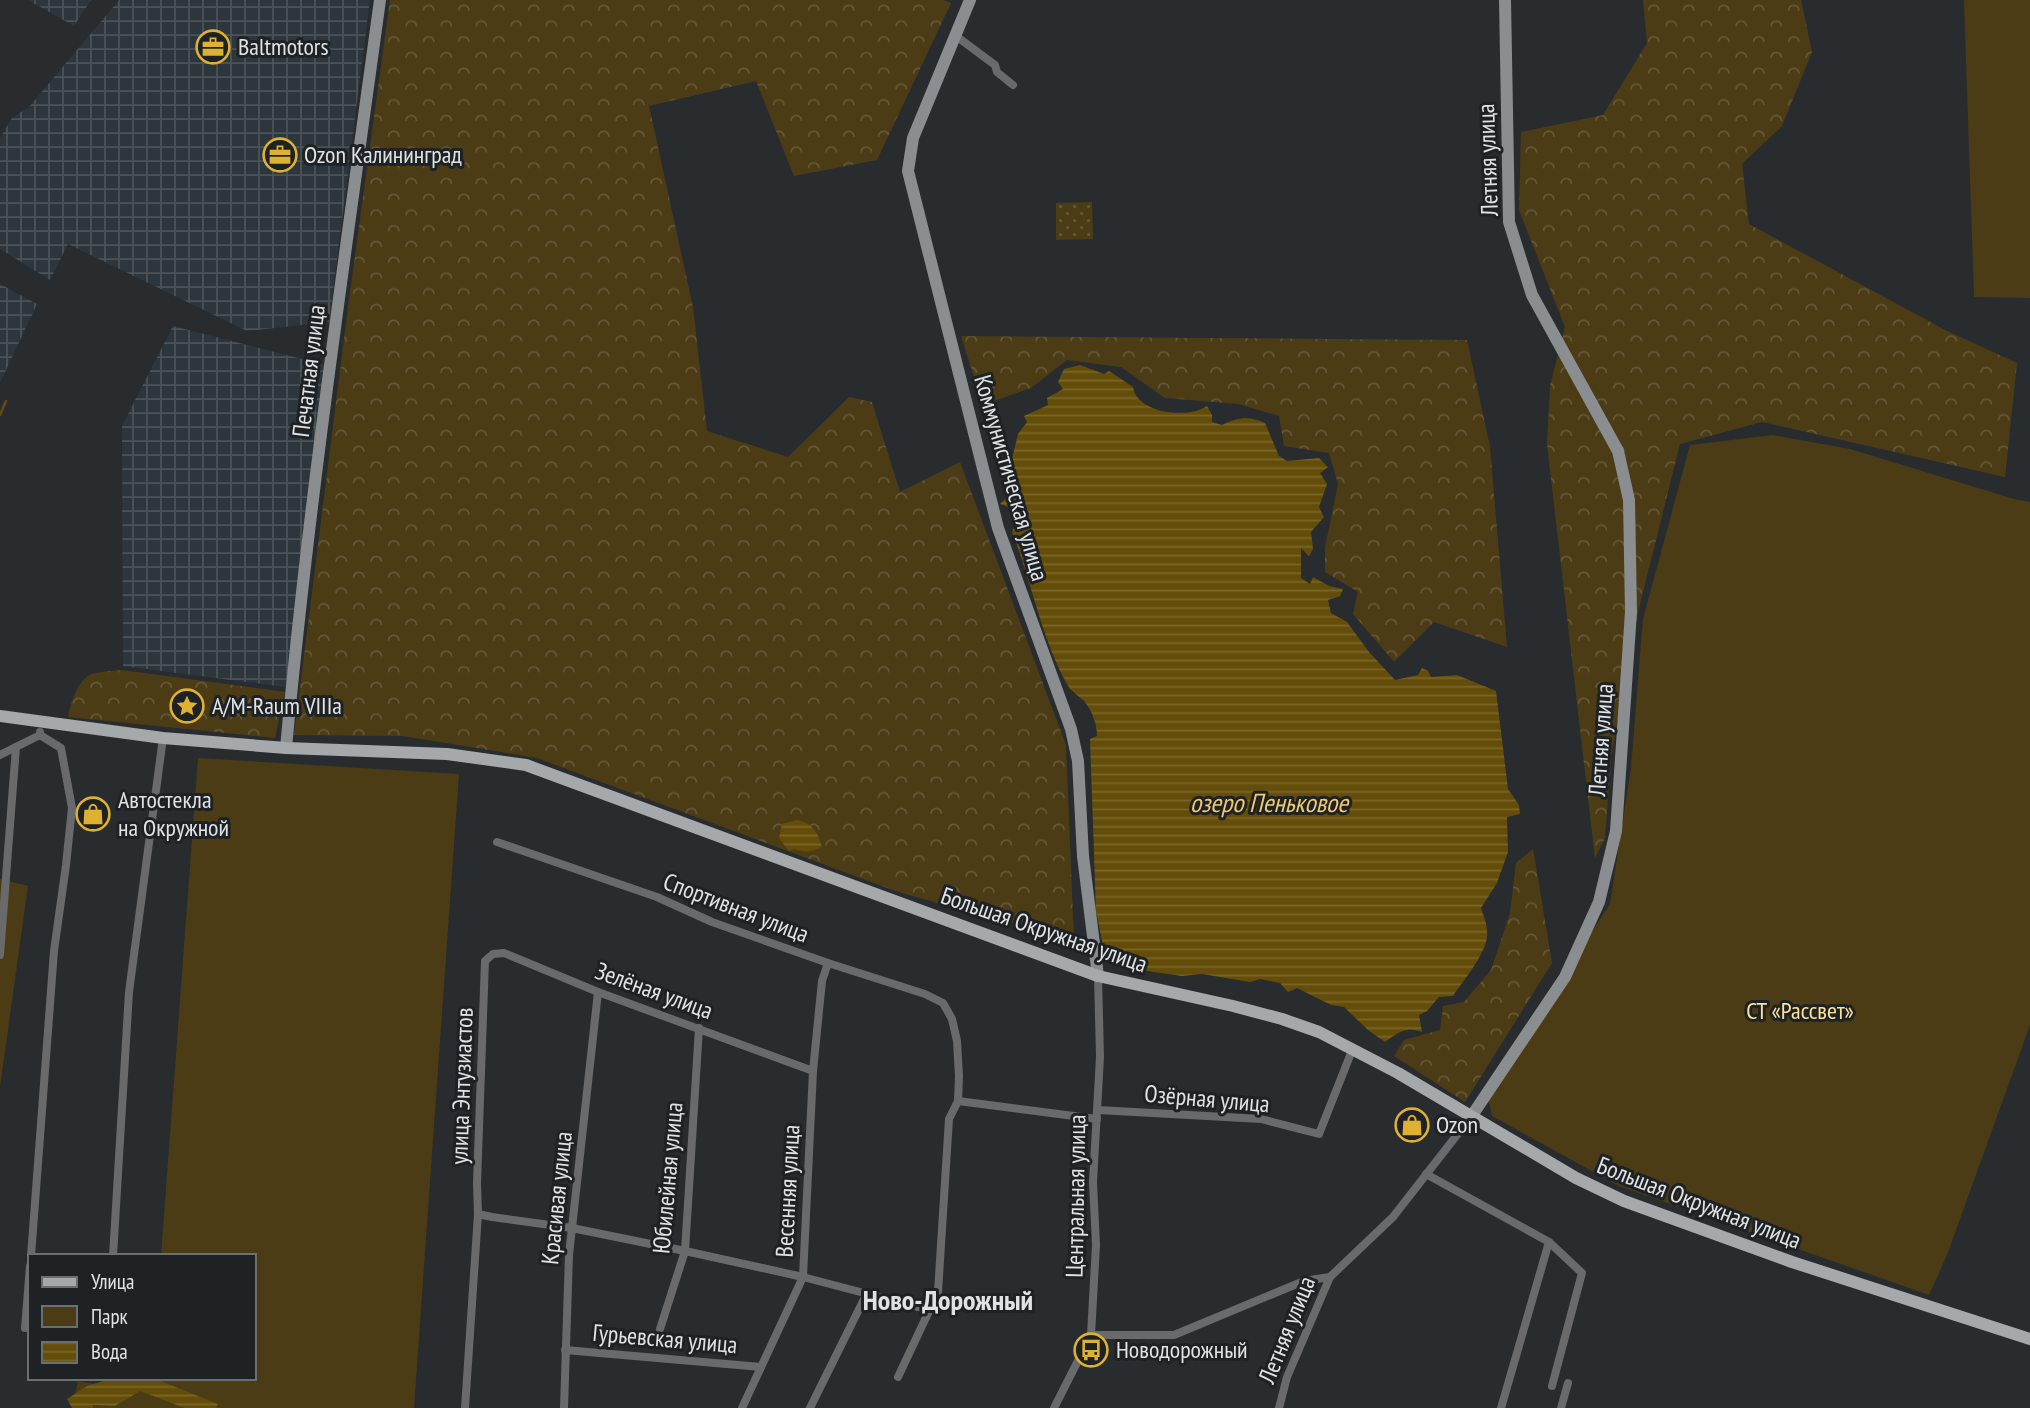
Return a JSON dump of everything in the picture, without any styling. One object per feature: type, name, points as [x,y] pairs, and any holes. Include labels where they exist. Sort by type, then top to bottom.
[{"type":"main road","name":"Большая Окружная улица","points":[[0,716],[40,728],[286,748],[447,754],[526,765],[1098,976],[1282,1019],[1353,1048],[1576,1178],[1624,1201],[1792,1262],[2030,1339]]},
{"type":"street","name":"Печатная улица","points":[[286,748],[292,678],[337,316],[380,0]]},
{"type":"street","name":"Коммунистическая улица","points":[[970,0],[913,138],[908,171],[998,528],[1071,729],[1078,761],[1083,856],[1098,976]]},
{"type":"street","name":"Летняя улица","points":[[1279,1408],[1287,1377],[1330,1277],[1393,1217],[1471,1117],[1565,977],[1599,902],[1616,831],[1631,612],[1629,500],[1618,451],[1532,295],[1509,222],[1505,0]]},
{"type":"street","points":[[956,36],[995,65],[997,72],[1013,85]]},
{"type":"street","points":[[0,755],[16,747],[40,728],[61,748],[72,808],[54,951],[30,1254]]},
{"type":"street","points":[[113,1254],[129,992],[163,738]]},
{"type":"street","points":[[0,955],[16,747]]},
{"type":"street","name":"Спортивная улица","points":[[497,842],[657,897],[712,922],[828,964],[925,993],[943,1003],[952,1019],[957,1041],[960,1076],[958,1101]]},
{"type":"street","name":"Зелёная улица","points":[[485,961],[493,954],[504,953],[598,992],[813,1071]]},
{"type":"street","name":"улица Энтузиастов","points":[[466,1408],[478,1213],[485,961]]},
{"type":"street","name":"Весенняя улица","points":[[742,1408],[803,1277],[813,1071],[822,981],[828,964]]},
{"type":"street","name":"Центральная улица","points":[[1054,1408],[1091,1335],[1096,1245],[1093,1182],[1100,1057],[1098,976]]},
{"type":"street","name":"Красивая улица","points":[[564,1408],[572,1228],[598,992]]},
{"type":"street","name":"Юбилейная улица","points":[[660,1329],[685,1251],[699,1028]]},
{"type":"street","name":"Озёрная улица","points":[[958,1101],[1097,1115],[1261,1119],[1319,1134],[1353,1048]]},
{"type":"street","points":[[898,1377],[938,1292],[949,1119],[958,1101]]},
{"type":"street","points":[[1426,1174],[1549,1242],[1582,1273],[1552,1386]]},
{"type":"street","points":[[478,1213],[572,1228],[685,1251],[803,1277],[929,1310]]},
{"type":"street","points":[[1501,1408],[1549,1242]]},
{"type":"street","points":[[1091,1335],[1174,1335],[1304,1281],[1330,1277]]},
{"type":"street","points":[[25,1328],[28,1291]]},
{"type":"street","points":[[810,1408],[867,1293]]},
{"type":"street","name":"Гурьевская улица","points":[[565,1350],[761,1367]]},
{"type":"street","points":[[1561,1408],[1568,1383]]},
{"type":"shaded area","points":[[28,0],[91,0],[74,26]]},
{"type":"shaded area","points":[[119,0],[370,0],[329,322],[247,331],[68,244],[50,280],[0,249],[0,138],[12,118],[29,107]]},
{"type":"shaded area","points":[[0,284],[37,304],[0,383]]},
{"type":"shaded area","points":[[173,326],[330,366],[286,687],[123,666],[122,426]]},
{"type":"green space","points":[[390,0],[943,0],[951,3],[877,160],[794,176],[756,81],[649,106],[693,307],[707,431],[788,457],[849,397],[872,402],[900,492],[960,462],[1066,745],[1074,940],[898,892],[537,758],[403,736],[294,735]]},
{"type":"green space","points":[[1643,0],[1801,0],[1812,52],[1782,126],[1742,164],[1749,224],[1947,331],[2017,363],[2005,477],[1762,422],[1680,444],[1639,608],[1611,757],[1605,838],[1595,858],[1547,444],[1550,386],[1565,327],[1519,210],[1521,132],[1603,115],[1647,43]]},
{"type":"green space","points":[[1964,0],[2030,0],[2030,298],[1974,297]]},
{"type":"green space","points":[[1092,202],[1093,239],[1056,240],[1056,203]]},
{"type":"green space","points":[[961,336],[1467,340],[1490,447],[1507,647],[1434,622],[1394,662],[1353,614],[1358,592],[1325,572],[1325,548],[1338,484],[1329,453],[1284,446],[1279,416],[1238,404],[1165,398],[1121,367],[1067,360],[1031,388],[983,405]]},
{"type":"green space","name":"СТ «Рассвет»","points":[[1773,435],[1850,449],[2030,502],[2030,1025],[1947,1255],[1929,1295],[1619,1186],[1492,1116],[1487,1093],[1610,904],[1631,768],[1643,619],[1690,445]]},
{"type":"green space","points":[[122,670],[285,692],[275,738],[68,717],[84,679],[96,673]]},
{"type":"green space","points":[[198,758],[459,774],[414,1408],[72,1408],[78,1381],[104,1386],[106,1380],[256,1380],[256,1254],[161,1254]]},
{"type":"green space","points":[[1533,849],[1552,963],[1465,1102],[1394,1056],[1404,1040],[1440,1030],[1443,1006],[1464,1002],[1491,970],[1510,913],[1516,863]]},
{"type":"green space","points":[[0,879],[28,886],[0,1087]]},
{"type":"water","name":"озеро Пеньковое","points":[[1080,365],[1104,374],[1109,371],[1133,387],[1144,403],[1165,412],[1188,412],[1207,406],[1212,422],[1222,425],[1244,418],[1265,423],[1279,456],[1287,461],[1319,458],[1328,467],[1320,473],[1327,484],[1319,507],[1324,517],[1311,532],[1313,549],[1309,556],[1301,548],[1301,578],[1310,584],[1313,577],[1329,586],[1343,589],[1340,596],[1328,600],[1331,613],[1347,622],[1369,652],[1395,680],[1418,675],[1422,668],[1428,671],[1431,677],[1457,675],[1496,691],[1508,789],[1519,805],[1520,814],[1507,817],[1508,852],[1497,883],[1481,908],[1487,932],[1483,951],[1453,996],[1439,997],[1427,1011],[1419,1015],[1422,1032],[1406,1030],[1385,1042],[1344,1007],[1331,1005],[1297,988],[1288,992],[1280,983],[1260,979],[1250,982],[1202,974],[1182,976],[1120,967],[1114,953],[1104,951],[1096,911],[1090,739],[1097,736],[1094,717],[1084,701],[1068,686],[1051,649],[1012,532],[1017,521],[1017,510],[1000,504],[1007,497],[1007,467],[1012,459],[1018,434],[1027,422],[1024,416],[1048,405],[1047,398],[1063,389],[1058,382],[1064,369]]},
{"type":"water","points":[[797,820],[814,829],[822,847],[808,851],[789,851],[779,838],[782,824]]},
{"type":"water","points":[[106,1380],[158,1380],[218,1404],[216,1408],[185,1408],[140,1391],[115,1406],[72,1408],[67,1399],[87,1386]]},
{"type":"waterway","points":[[0,415],[6,401]]},
{"type":"place","name":"Baltmotors","points":[[213,47]]},
{"type":"place","name":"Ozon Калининград","points":[[280,155]]},
{"type":"place","name":"A/M-Raum VIIIa","points":[[187,706]]},
{"type":"place","name":"Автостекла на Окружной","points":[[93,814]]},
{"type":"place","name":"Ozon","points":[[1412,1125]]},
{"type":"place","name":"Новодорожный","points":[[1091,1350]]},
{"type":"district","name":"Ново-Дорожный","points":[[948,1300]]}]
